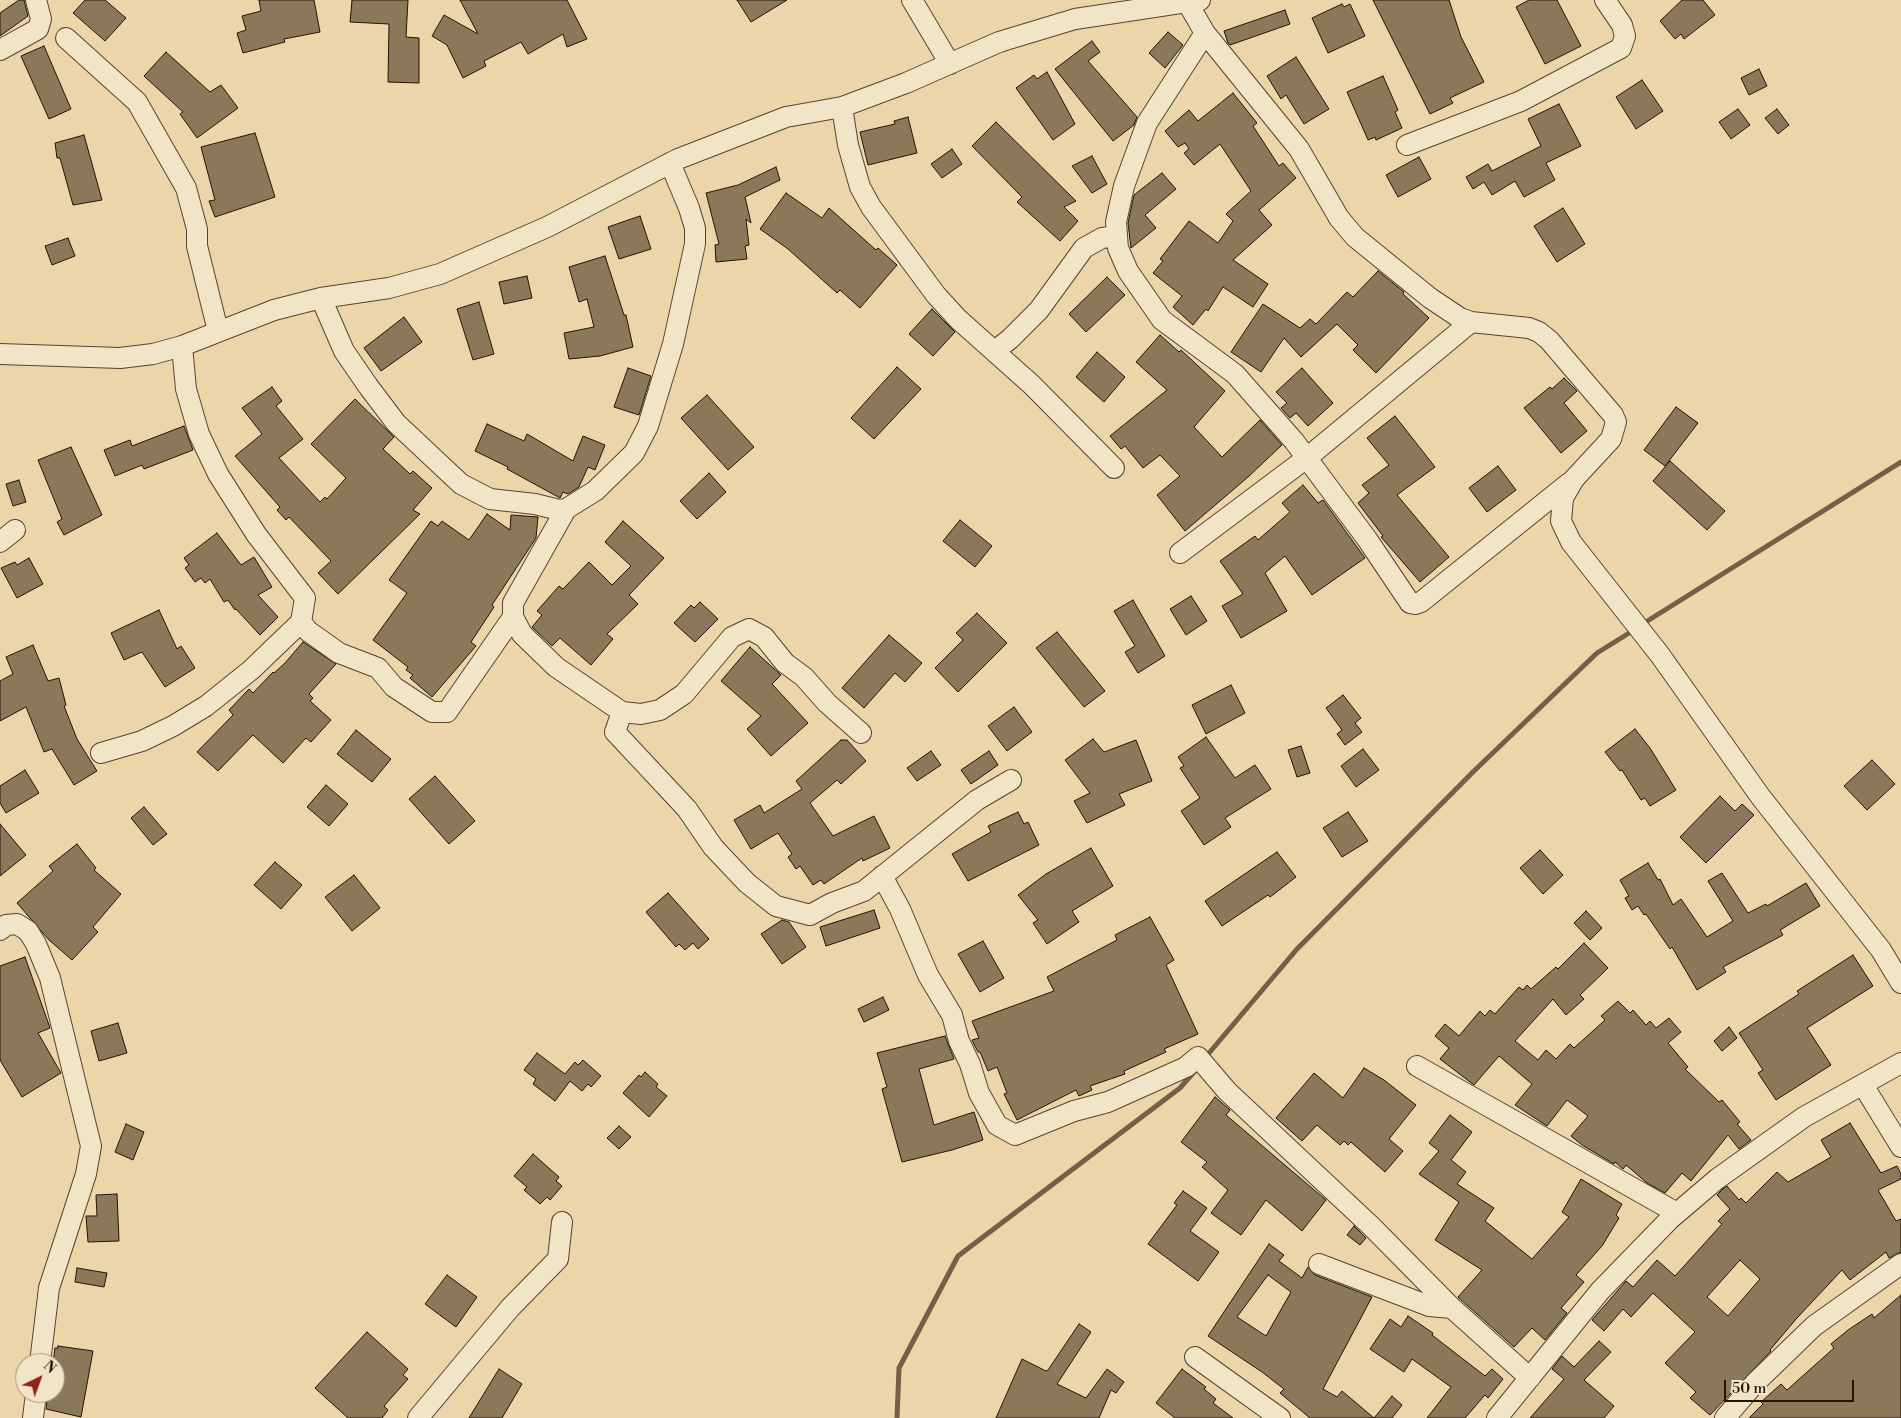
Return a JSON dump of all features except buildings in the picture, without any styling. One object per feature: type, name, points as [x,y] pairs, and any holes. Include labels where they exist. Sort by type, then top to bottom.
[{"type":"street","points":[[0,50],[38,29],[41,19],[36,0]]},
{"type":"street","points":[[912,0],[950,64]]},
{"type":"street","points":[[1076,0],[1087,17]]},
{"type":"street","points":[[1407,145],[1521,101],[1621,48],[1625,36],[1622,25],[1605,0]]},
{"type":"street","points":[[0,354],[120,358],[153,354],[182,346],[274,310],[322,298],[389,288],[440,274],[547,227],[670,163],[786,117],[842,107],[950,64],[999,42],[1087,17],[1194,1],[1205,33],[1299,149],[1346,228],[1430,298],[1460,318],[1471,322],[1506,325],[1539,332],[1549,340],[1613,415],[1616,422],[1611,439],[1574,479],[1421,602],[1410,603],[1308,457],[1235,374],[1162,320],[1128,271],[1118,248],[1116,222],[1124,186],[1147,123],[1205,33]]},
{"type":"street","points":[[66,38],[137,102],[186,188],[194,216],[197,246],[218,331]]},
{"type":"street","points":[[842,107],[848,145],[860,186],[871,207],[936,295],[958,319],[996,350],[1114,468]]},
{"type":"street","points":[[670,163],[689,208],[695,228],[695,244],[690,276],[673,344],[648,426],[634,453],[595,491],[566,510],[513,603],[513,617],[522,634],[556,667],[622,712],[640,714],[660,710],[684,694],[732,637],[749,629],[764,637],[786,663],[804,677],[827,703],[860,733]]},
{"type":"street","points":[[996,350],[1039,310],[1084,248],[1102,238],[1117,236]]},
{"type":"street","points":[[322,298],[344,351],[368,386],[396,423],[461,484],[490,499],[566,510]]},
{"type":"street","points":[[1180,553],[1308,457],[1471,322]]},
{"type":"street","points":[[101,753],[142,741],[173,726],[206,706],[250,670],[301,622],[306,598],[256,534],[218,474],[199,434],[186,389],[182,346]]},
{"type":"street","points":[[1574,479],[1563,498],[1561,521],[1571,542],[1621,608],[1660,655],[1760,796],[1881,950],[1901,983]]},
{"type":"street","points":[[301,622],[308,631],[333,649],[378,668],[394,687],[406,696],[432,712],[447,712],[513,617]]},
{"type":"street","points":[[622,712],[615,732],[687,809],[713,847],[747,883],[776,906],[810,915],[832,903],[864,891],[978,800],[1010,780]]},
{"type":"street","points":[[882,876],[900,909],[928,975],[952,1015],[959,1041],[970,1064],[979,1093],[997,1125],[1015,1135],[1074,1112],[1108,1102],[1186,1067],[1198,1058],[1227,1091],[1371,1226],[1452,1308],[1530,1378]]},
{"type":"street","points":[[0,930],[6,925],[17,924],[28,931],[36,944],[50,978],[91,1146],[86,1174],[49,1288],[41,1353]]},
{"type":"street","points":[[1497,1418],[1600,1291],[1677,1213],[1717,1179],[1804,1117],[1863,1086],[1901,1063]]},
{"type":"street","points":[[1417,1066],[1677,1213]]},
{"type":"street","points":[[1863,1086],[1901,1147]]},
{"type":"street","points":[[418,1418],[510,1308],[558,1259],[562,1222]]},
{"type":"street","points":[[1319,1264],[1429,1306],[1452,1308]]},
{"type":"street","points":[[1726,1418],[1755,1383],[1807,1332],[1901,1264]]},
{"type":"street","points":[[1194,1356],[1280,1418]]},
{"type":"street","points":[[33,1418],[35,1403]]},
{"type":"waterway","points":[[1641,625],[1901,462]]},
{"type":"waterway","points":[[1204,1059],[1297,949],[1475,770],[1597,653],[1634,630]]},
{"type":"waterway","points":[[897,1418],[899,1368],[958,1256],[1180,1088],[1194,1072]]}]
